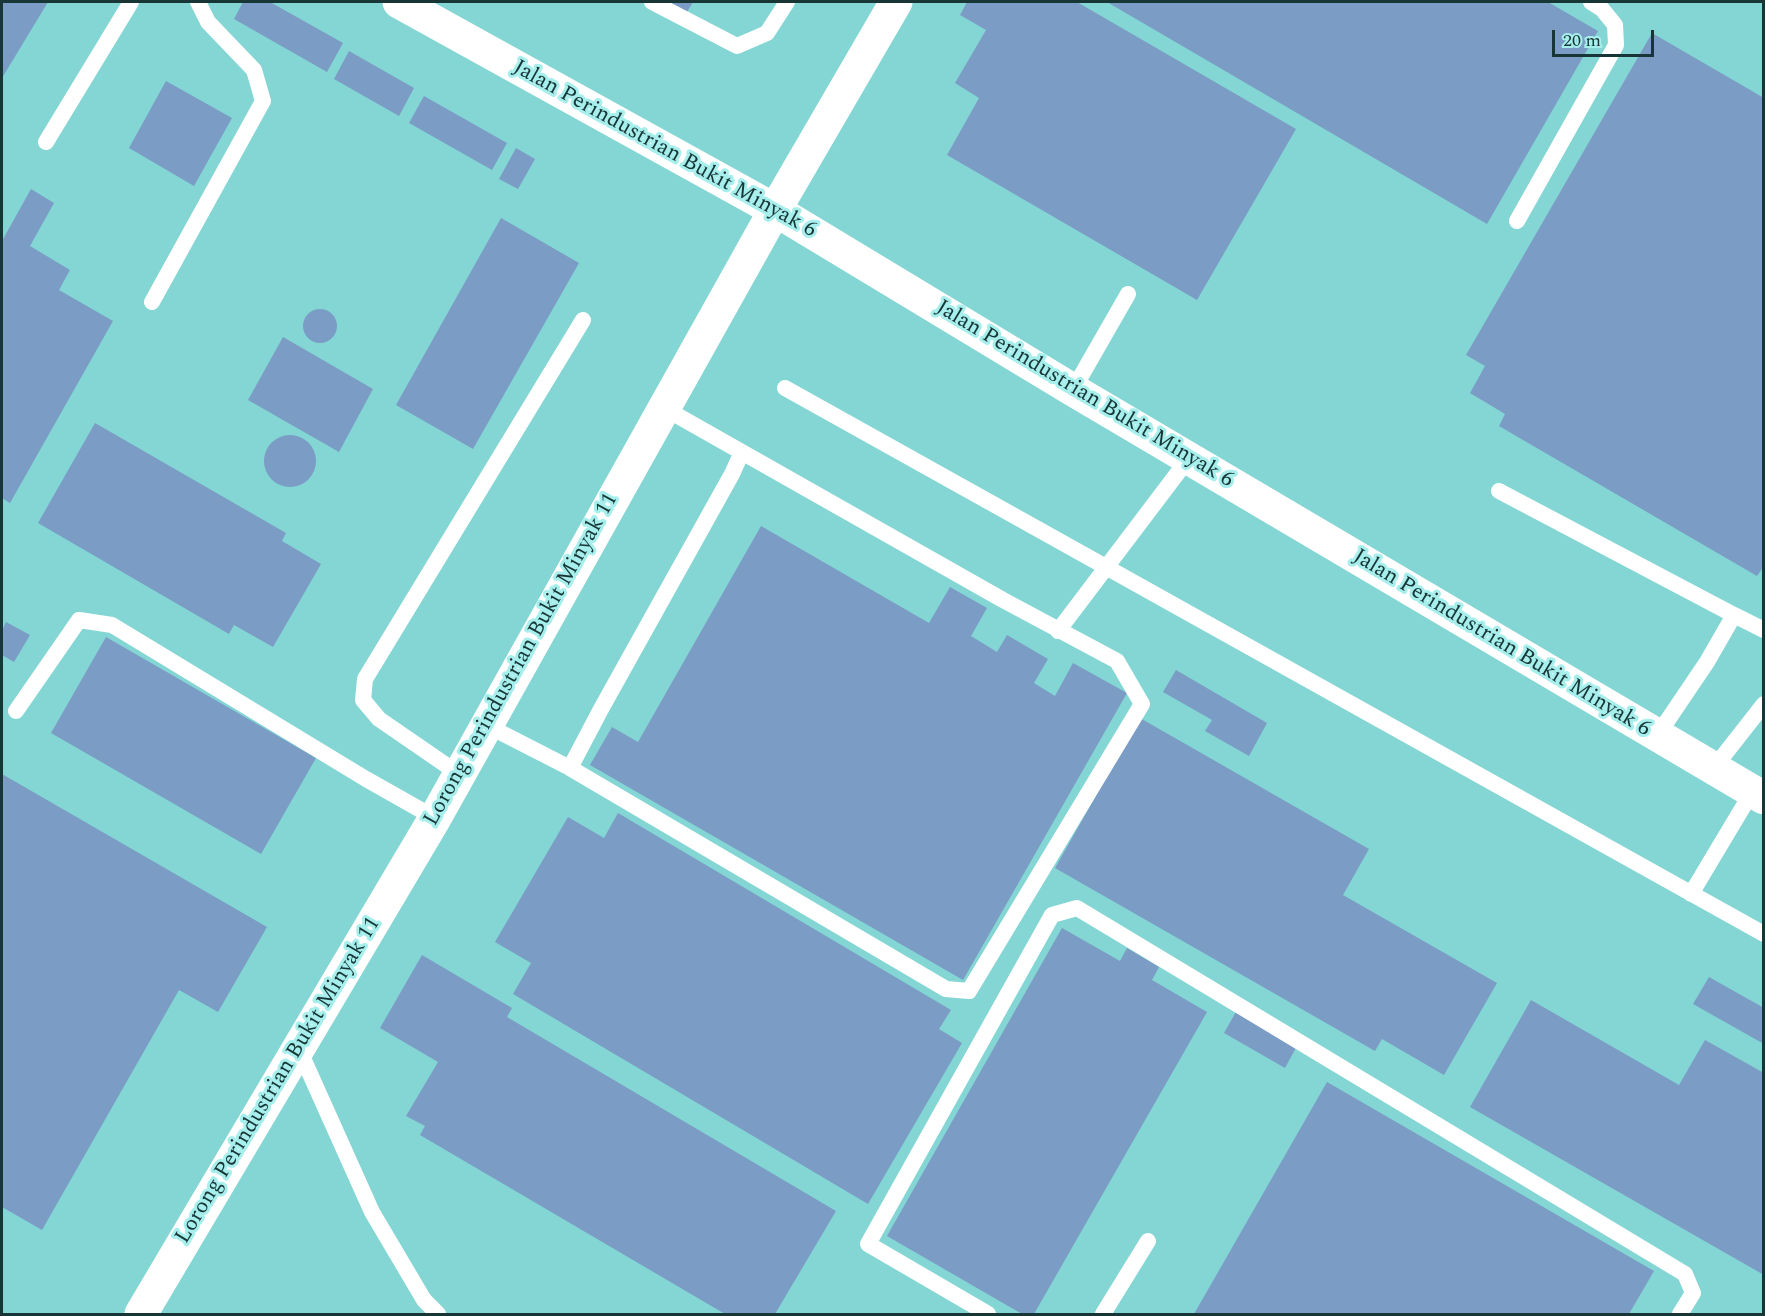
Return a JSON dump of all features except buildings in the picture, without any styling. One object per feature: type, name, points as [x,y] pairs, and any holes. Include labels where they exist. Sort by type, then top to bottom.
[{"type":"street","name":"Jalan Perindustrian Bukit Minyak 6","points":[[399,2],[775,210],[1073,390],[1758,795]]},
{"type":"street","name":"Lorong Perindustrian Bukit Minyak 11","points":[[141,1314],[435,818],[775,210],[896,2]]},
{"type":"lane","points":[[46,142],[131,2]]},
{"type":"lane","points":[[152,302],[263,101],[254,70],[208,22],[198,2]]},
{"type":"lane","points":[[652,2],[737,46],[767,33],[787,2]]},
{"type":"lane","points":[[1517,221],[1616,45],[1615,25],[1602,9],[1591,2]]},
{"type":"lane","points":[[1073,390],[1128,294]]},
{"type":"lane","points":[[459,774],[379,719],[363,700],[365,679],[583,320]]},
{"type":"lane","points":[[785,388],[1764,934]]},
{"type":"lane","points":[[486,725],[570,768],[946,989],[969,992],[1142,704],[1117,661],[1058,631],[664,408]]},
{"type":"lane","points":[[570,768],[742,452]]},
{"type":"lane","points":[[1058,631],[1189,458]]},
{"type":"lane","points":[[1499,491],[1764,630]]},
{"type":"lane","points":[[1657,736],[1707,662],[1734,615]]},
{"type":"lane","points":[[16,711],[78,620],[112,625],[366,779],[435,818]]},
{"type":"lane","points":[[1713,769],[1764,704]]},
{"type":"lane","points":[[1691,894],[1758,795]]},
{"type":"lane","points":[[988,1314],[868,1244],[1052,915],[1077,908],[1685,1274],[1693,1293],[1680,1314]]},
{"type":"lane","points":[[298,1047],[372,1212],[424,1300],[438,1314]]},
{"type":"lane","points":[[1103,1314],[1148,1241]]},
{"type":"shaded area","points":[[2,2],[1763,2],[1763,1314],[2,1314]]}]
